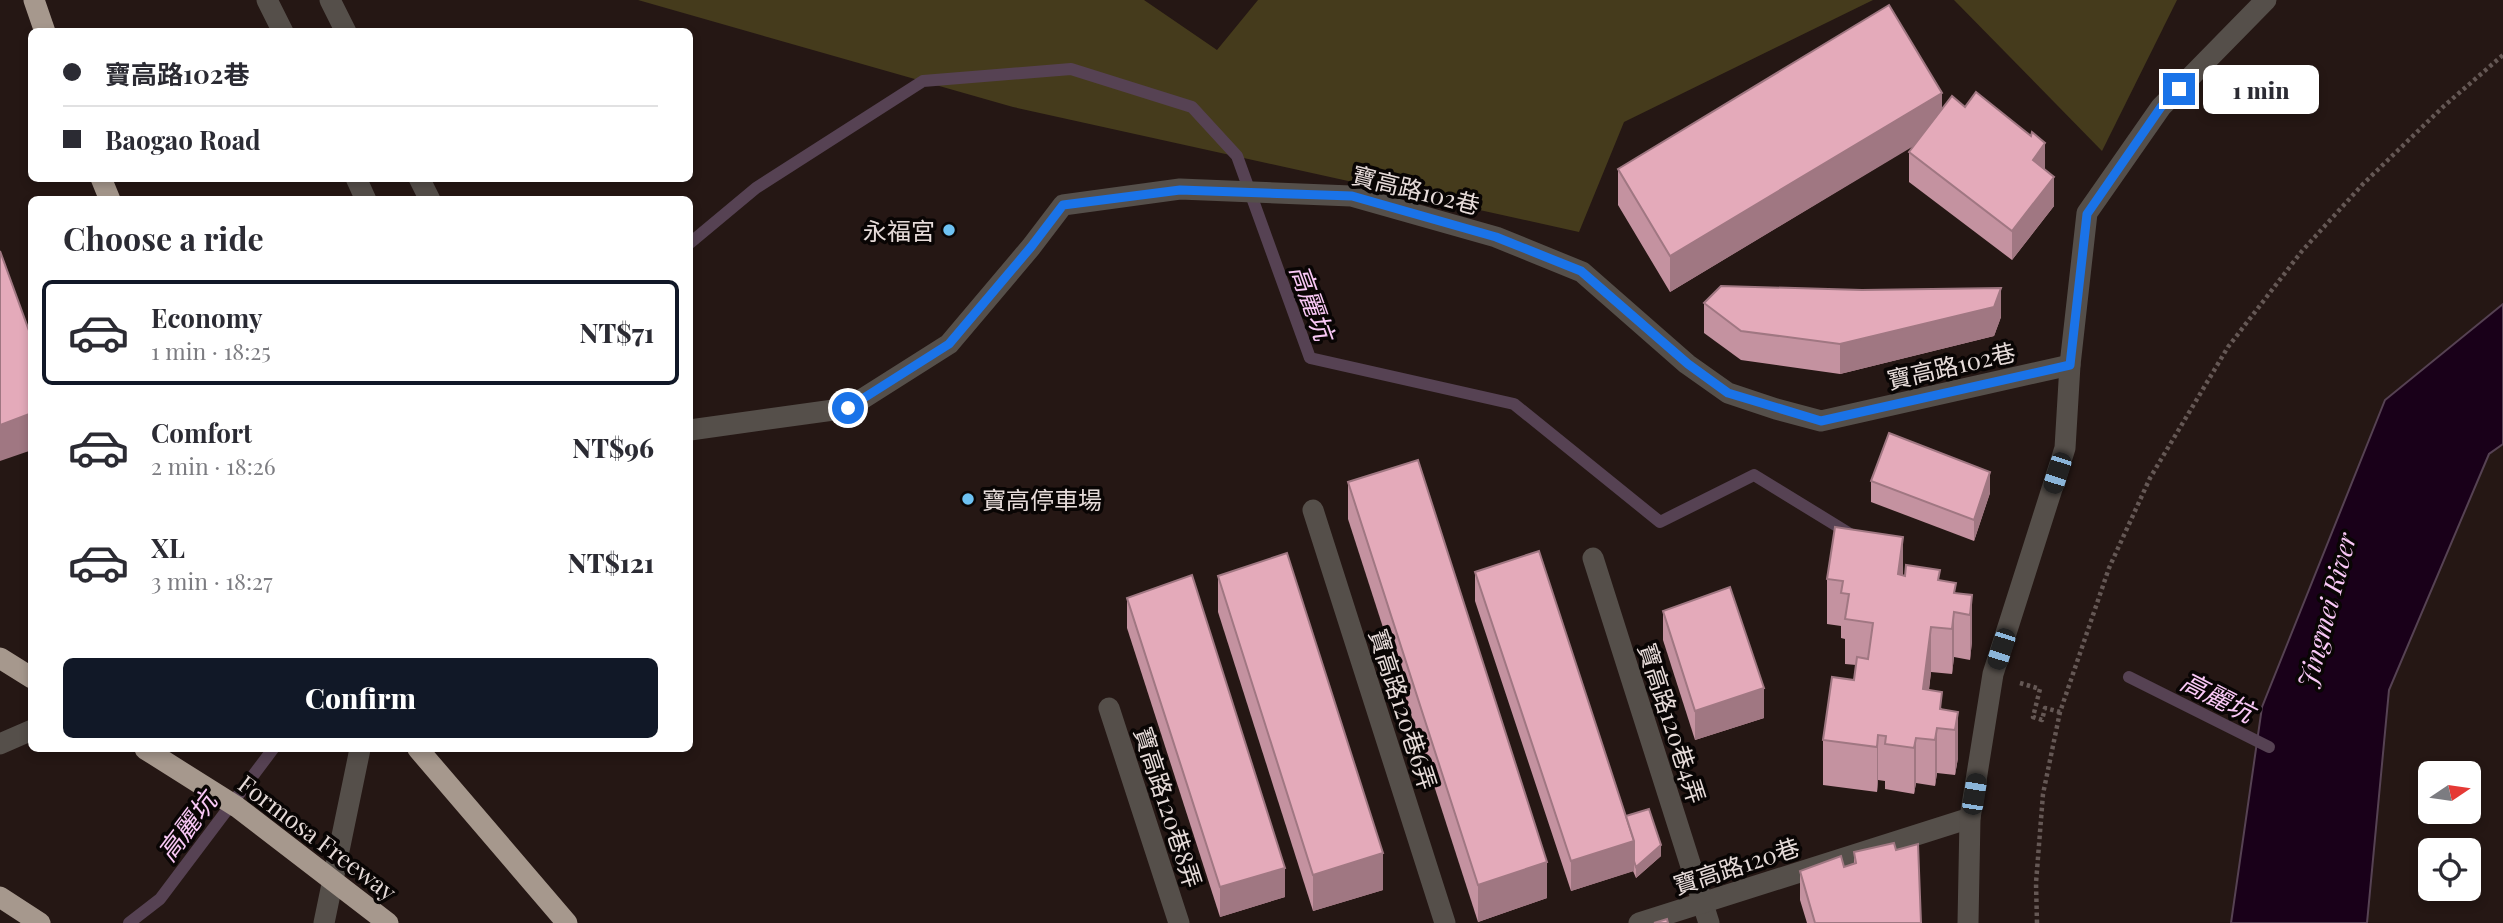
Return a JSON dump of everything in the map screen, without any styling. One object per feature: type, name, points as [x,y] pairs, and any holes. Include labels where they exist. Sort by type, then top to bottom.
[{"type":"highway","points":[[34,0],[44,28]]},
{"type":"highway","points":[[0,658],[28,676]]},
{"type":"highway","name":"Formosa Freeway","points":[[150,752],[237,807],[388,923]]},
{"type":"highway","points":[[421,752],[567,923]]},
{"type":"highway","points":[[0,897],[40,923]]},
{"type":"street","points":[[267,0],[281,28]]},
{"type":"street","points":[[330,0],[344,28]]},
{"type":"street","points":[[1968,923],[1970,818],[1993,674],[2065,448],[2070,365],[2087,214],[2161,107],[2266,0]]},
{"type":"street","name":"寶高路102巷","points":[[693,430],[848,408],[949,344],[1063,205],[1180,190],[1352,196],[1496,237],[1581,271],[1688,364],[1728,393],[1821,421],[2070,365]]},
{"type":"street","name":"寶高路120巷6弄","points":[[1314,510],[1445,923]]},
{"type":"street","name":"寶高路120巷4弄","points":[[1593,558],[1705,913]]},
{"type":"street","name":"寶高路120巷8弄","points":[[1109,708],[1179,923]]},
{"type":"street","points":[[0,744],[28,732]]},
{"type":"street","points":[[324,923],[359,752]]},
{"type":"street","name":"寶高路120巷","points":[[1639,923],[1705,913],[1970,818]]},
{"type":"path","points":[[2037,923],[2036,883],[2043,794],[2060,712],[2109,568],[2150,478],[2228,347],[2302,251],[2363,184],[2444,106],[2503,55]]},
{"type":"path","points":[[1993,674],[2040,689],[2032,717],[2042,720],[2045,708],[2060,712]]},
{"type":"shaded area","points":[[638,0],[1144,0],[1217,50],[1258,0],[1873,0],[1624,122],[1579,232],[1013,107]]},
{"type":"shaded area","points":[[1954,0],[2177,0],[2102,151]]},
{"type":"water","name":"Jingmei River","points":[[2503,304],[2503,444],[2489,454],[2389,690],[2367,923],[2231,923],[2262,707],[2385,400]]},
{"type":"building","points":[[1889,5],[1942,93],[1670,256],[1618,169]]},
{"type":"building","points":[[1976,92],[2031,136],[2032,132],[2045,143],[2033,160],[2054,177],[2012,231],[1909,152],[1952,96],[1965,107]]},
{"type":"building","points":[[0,251],[28,328],[28,414],[0,425]]},
{"type":"building","points":[[1721,286],[1862,290],[2001,288],[1994,307],[1840,344],[1741,331],[1704,303]]},
{"type":"building","points":[[1889,433],[1990,472],[1974,520],[1871,481]]},
{"type":"building","points":[[1418,460],[1547,862],[1478,885],[1348,482]]},
{"type":"building","points":[[1835,527],[1903,537],[1898,574],[1905,576],[1906,565],[1940,570],[1938,580],[1956,583],[1954,593],[1972,595],[1970,615],[1954,612],[1952,629],[1931,627],[1923,689],[1942,692],[1940,709],[1958,712],[1955,730],[1937,728],[1935,740],[1916,738],[1914,748],[1885,744],[1886,736],[1878,735],[1877,747],[1823,740],[1832,677],[1854,680],[1857,657],[1868,659],[1873,623],[1845,619],[1849,594],[1841,593],[1843,581],[1827,579]]},
{"type":"building","points":[[1539,551],[1634,841],[1571,861],[1475,572]]},
{"type":"building","points":[[1287,553],[1383,853],[1313,875],[1218,576]]},
{"type":"building","points":[[1192,575],[1285,868],[1220,887],[1127,598]]},
{"type":"building","points":[[1730,587],[1764,688],[1695,711],[1663,611]]},
{"type":"building","points":[[1649,809],[1661,845],[1636,867],[1634,841],[1626,816]]},
{"type":"building","points":[[1894,843],[1896,850],[1918,844],[1921,923],[1815,923],[1800,871],[1841,856],[1844,867],[1856,863],[1854,852]]},
{"type":"waterway","name":"高麗坑","points":[[693,240],[756,188],[923,81],[1071,69],[1192,107],[1237,156],[1310,358],[1514,404],[1660,522],[1754,475],[1855,537]]},
{"type":"waterway","name":"高麗坑","points":[[2129,677],[2269,747]]},
{"type":"waterway","name":"高麗坑","points":[[129,923],[160,899],[271,752]]},
{"type":"place","name":"永福宮","points":[[949,230]]},
{"type":"place","name":"寶高停車場","points":[[968,499]]},
{"type":"route","points":[[848,408],[949,344],[1063,205],[1180,190],[1352,196],[1496,237],[1581,271],[1688,364],[1728,393],[1821,421],[2070,365],[2087,214],[2161,107],[2179,89]]}]
